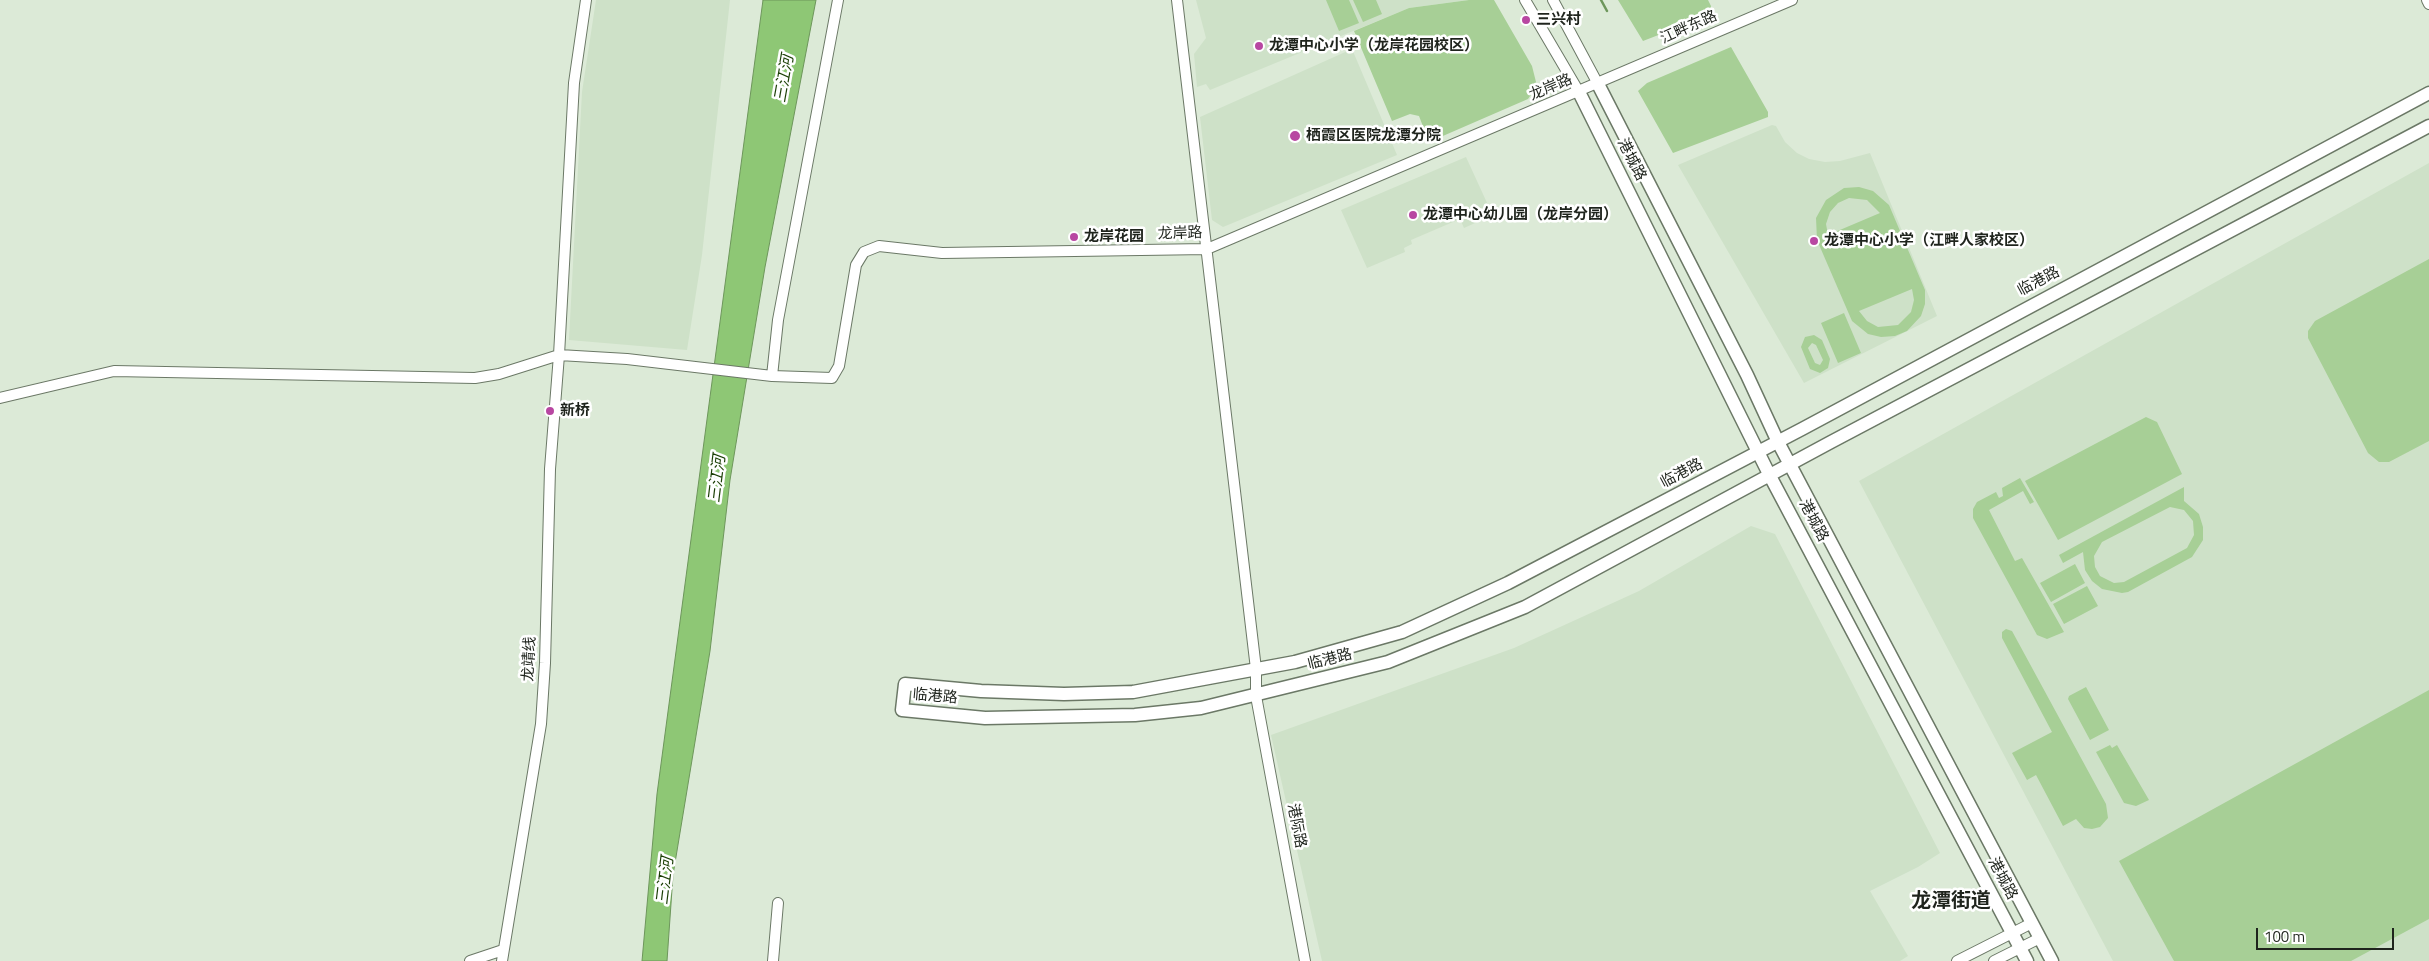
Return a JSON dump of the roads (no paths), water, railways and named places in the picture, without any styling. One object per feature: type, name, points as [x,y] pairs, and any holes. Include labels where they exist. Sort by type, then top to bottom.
[{"type":"main road","name":"港城路","points":[[1598,84],[1747,375],[1778,442],[2052,961]]},
{"type":"main road","name":"港城路","points":[[1579,92],[1770,476],[2027,961]]},
{"type":"main road","name":"临港路","points":[[2429,93],[1759,452],[1508,583],[1402,632],[1295,662],[1132,692],[1064,694],[990,691],[905,684],[902,710],[985,718],[1135,715],[1200,708],[1256,696],[1388,662],[1525,607],[2429,126]]},
{"type":"street","name":"龙靖线","points":[[502,961],[541,724],[545,663],[550,469],[560,355],[574,83],[586,0]]},
{"type":"street","points":[[0,398],[114,371],[474,378],[499,374],[560,355],[627,359],[772,376],[778,320],[838,0]]},
{"type":"street","name":"港际路","points":[[1177,0],[1256,669],[1256,696],[1306,961]]},
{"type":"street","points":[[1525,0],[1579,92]]},
{"type":"street","points":[[1553,0],[1598,84]]},
{"type":"street","name":"江畔东路","points":[[1598,84],[1792,0]]},
{"type":"street","points":[[2427,0],[2429,4]]},
{"type":"street","name":"龙岸路","points":[[772,376],[832,378],[839,366],[856,265],[864,252],[879,246],[942,253],[1206,249],[1598,84]]},
{"type":"street","points":[[774,961],[778,903]]},
{"type":"street","points":[[1958,961],[2032,923]]},
{"type":"street","points":[[1994,961],[2040,938]]},
{"type":"street","points":[[470,961],[503,950]]},
{"type":"water","name":"三江河","points":[[763,0],[816,0],[765,267],[730,480],[710,651],[673,875],[667,961],[642,961],[657,794]]},
{"type":"waterway","points":[[1601,0],[1607,11]]},
{"type":"place","name":"三兴村","points":[[1526,20]]},
{"type":"place","name":"龙潭中心小学（龙岸花园校区）","points":[[1259,46]]},
{"type":"place","name":"栖霞区医院龙潭分院","points":[[1295,136]]},
{"type":"place","name":"龙潭中心幼儿园（龙岸分园）","points":[[1413,215]]},
{"type":"place","name":"龙岸花园","points":[[1074,237]]},
{"type":"place","name":"龙潭中心小学（江畔人家校区）","points":[[1814,241]]},
{"type":"place","name":"新桥","points":[[550,411]]},
{"type":"district","name":"龙潭街道","points":[[1951,902]]}]
